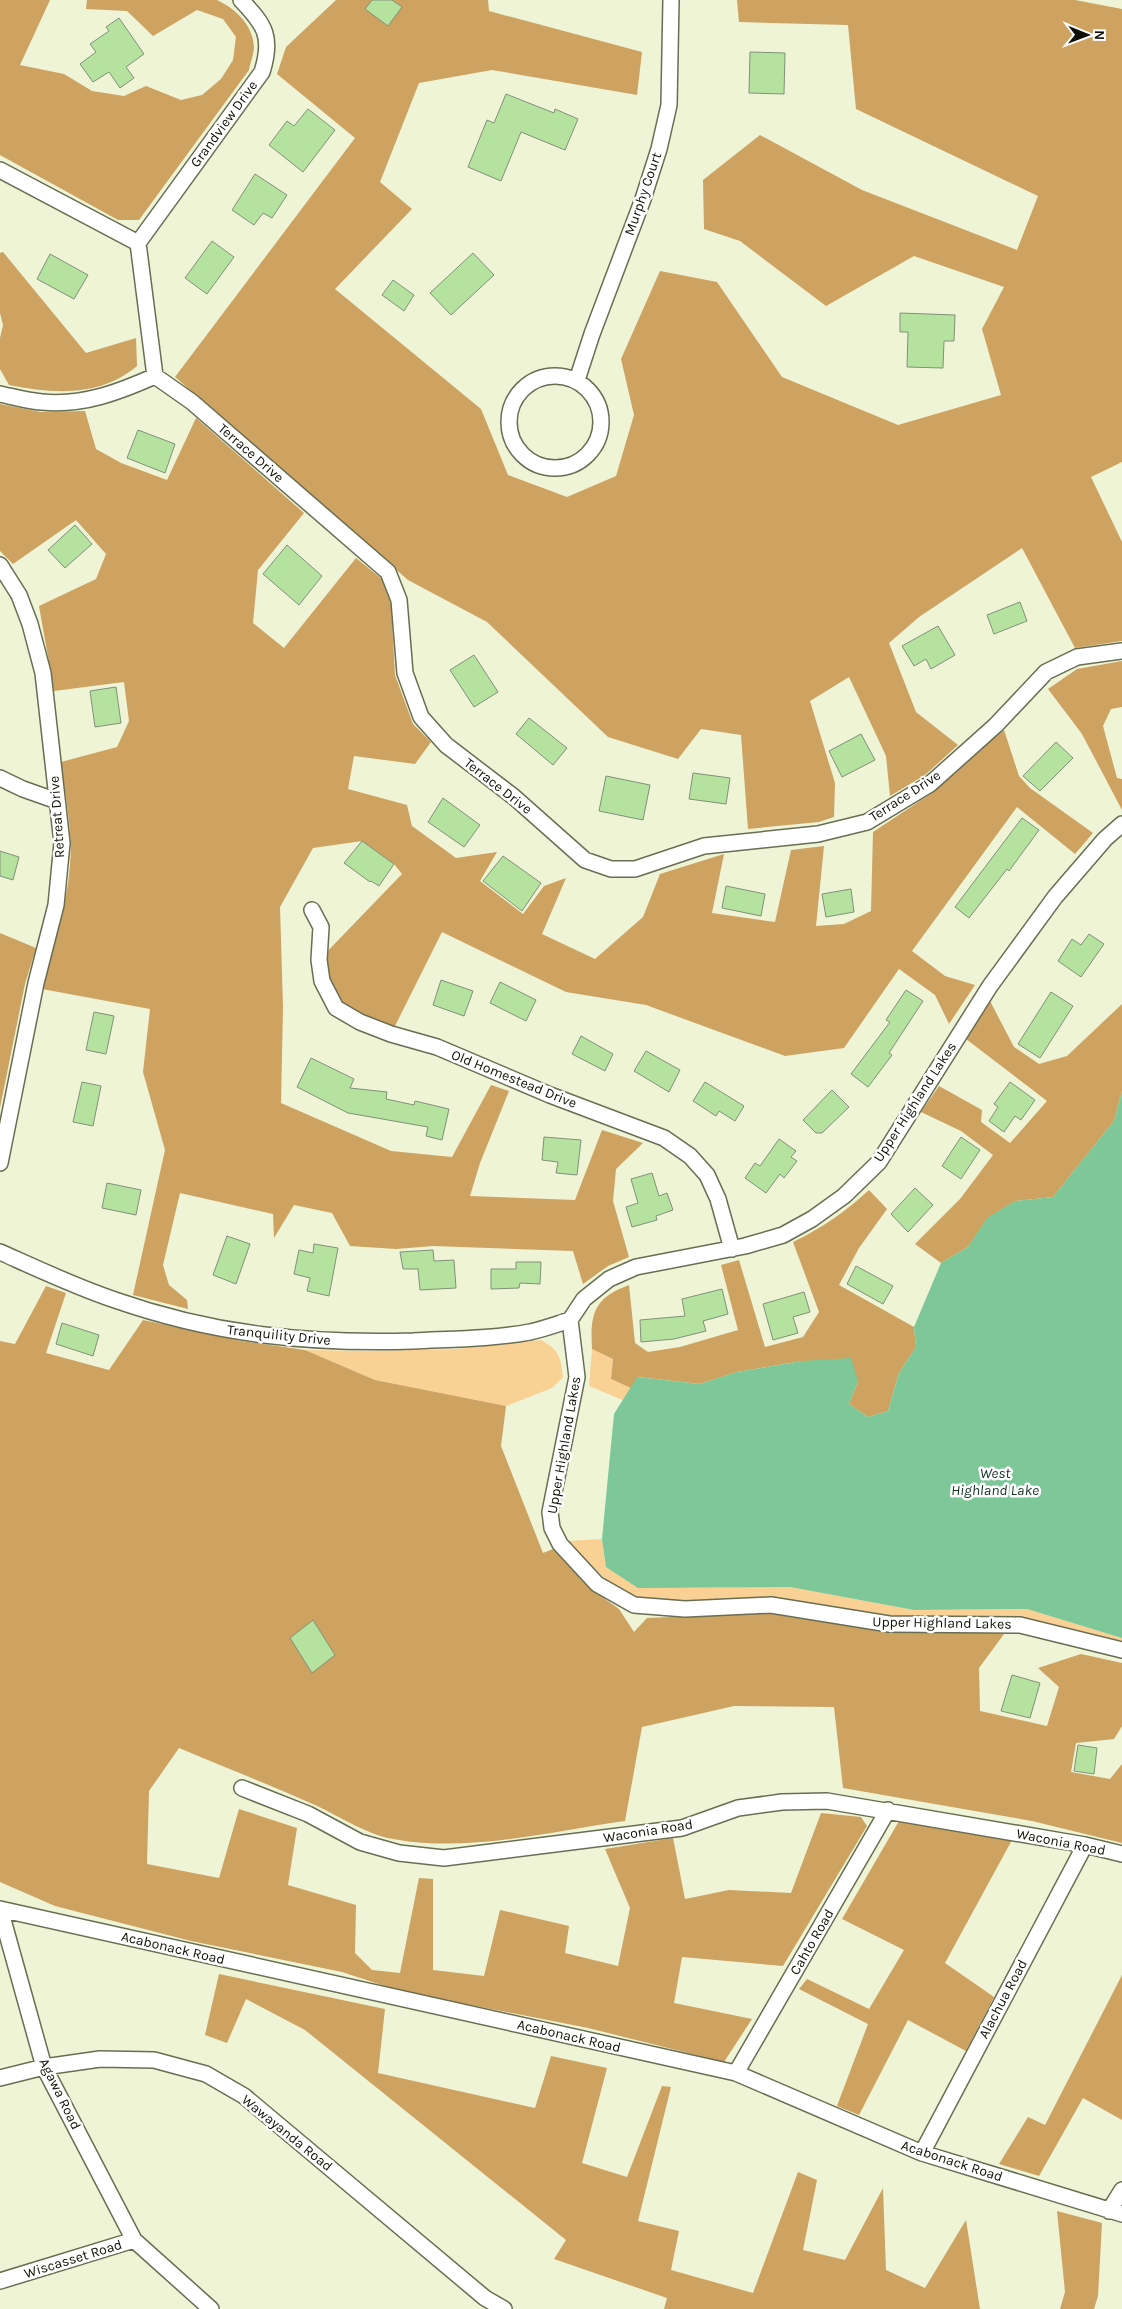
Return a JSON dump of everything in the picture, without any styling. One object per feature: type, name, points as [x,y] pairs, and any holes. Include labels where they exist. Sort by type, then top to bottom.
[{"type":"street","name":"Grandview Drive","points":[[138,243],[262,72],[268,54],[268,42],[261,22],[240,0]]},
{"type":"street","name":"Murphy Court","points":[[577,380],[602,307],[644,199],[659,148],[669,105],[670,0]]},
{"type":"street","points":[[0,170],[138,243],[155,376],[119,392],[84,401],[43,402],[0,394]]},
{"type":"street","points":[[553,375],[577,380],[590,390],[599,404],[602,420],[600,437],[588,456],[574,465],[559,469],[542,467],[522,455],[513,442],[508,426],[513,401],[523,388],[537,378],[553,375]]},
{"type":"street","name":"Terrace Drive","points":[[155,376],[192,402],[388,572],[399,600],[404,672],[421,717],[446,745],[514,797],[585,860],[611,868],[635,869],[704,846],[818,834],[867,822],[930,784],[996,725],[1046,672],[1077,657],[1122,651]]},
{"type":"street","name":"Retreat Drive","points":[[0,566],[6,571],[22,602],[43,673],[62,843],[56,905],[36,983],[0,1163]]},
{"type":"street","points":[[0,778],[23,790],[57,801]]},
{"type":"street","name":"Upper Highland Lakes","points":[[1122,824],[1105,839],[1055,897],[990,986],[879,1162],[844,1196],[812,1219],[783,1235],[732,1249],[636,1267],[609,1279],[584,1299],[570,1320],[577,1377],[550,1512],[552,1528],[560,1544],[596,1584],[634,1605],[656,1609],[771,1605],[889,1624],[1020,1624],[1122,1650]]},
{"type":"street","name":"Old Homestead Drive","points":[[312,910],[320,927],[319,960],[322,981],[336,1008],[360,1022],[391,1034],[437,1047],[550,1095],[664,1138],[690,1156],[707,1176],[718,1199],[732,1249]]},
{"type":"street","name":"Tranquility Drive","points":[[0,1252],[77,1286],[156,1313],[241,1333],[305,1341],[370,1342],[465,1338],[531,1332],[570,1320]]},
{"type":"street","name":"Waconia Road","points":[[242,1788],[308,1814],[360,1842],[399,1853],[444,1858],[682,1828],[738,1808],[782,1802],[827,1801],[1085,1845],[1122,1854]]},
{"type":"street","name":"Cahto Road","points":[[736,2073],[888,1810]]},
{"type":"street","name":"Alachua Road","points":[[922,2153],[1085,1845]]},
{"type":"street","name":"Acabonack Road","points":[[0,1909],[736,2073],[922,2153],[1116,2212]]},
{"type":"street","name":"Agawa Road","points":[[0,1909],[44,2067],[134,2240]]},
{"type":"street","name":"Wawayanda Road","points":[[0,2078],[44,2067],[100,2059],[154,2060],[206,2074],[244,2096],[485,2298],[504,2309]]},
{"type":"street","points":[[1116,2212],[1122,2190]]},
{"type":"street","name":"Wiscasset Road","points":[[0,2281],[134,2240],[211,2309]]},
{"type":"shaded area","points":[[0,0],[50,0],[20,65],[64,74],[92,91],[124,96],[146,86],[181,100],[202,95],[221,79],[233,60],[236,37],[223,19],[197,10],[153,36],[127,11],[86,9],[87,0],[217,0],[237,13],[247,25],[254,47],[249,70],[139,220],[118,220],[0,155]]},
{"type":"shaded area","points":[[336,0],[488,0],[489,11],[642,52],[637,95],[492,70],[419,83],[380,182],[412,209],[335,289],[481,409],[508,475],[567,497],[616,476],[634,415],[621,359],[660,271],[717,282],[782,377],[898,425],[1001,395],[982,329],[1004,287],[914,256],[826,306],[740,241],[704,229],[703,180],[760,135],[862,190],[1017,250],[1038,196],[856,109],[848,25],[739,22],[737,0],[1075,0],[1122,9],[1122,462],[1091,477],[1122,542],[1122,641],[1075,648],[1022,548],[919,617],[889,643],[916,712],[958,745],[925,775],[890,796],[886,756],[849,677],[810,701],[835,783],[834,817],[819,822],[748,829],[741,735],[701,729],[678,759],[608,737],[487,622],[408,580],[175,377],[355,138],[277,74],[286,47]]},
{"type":"shaded area","points":[[3,252],[86,353],[136,338],[137,366],[123,376],[92,388],[60,391],[9,385],[0,369],[0,338],[3,325],[0,313],[0,253]]},
{"type":"shaded area","points":[[0,404],[41,412],[85,411],[96,449],[121,463],[167,480],[196,418],[304,513],[258,570],[253,623],[284,648],[356,558],[382,579],[391,604],[395,675],[413,724],[431,742],[415,764],[354,756],[348,789],[407,805],[412,826],[456,858],[497,852],[480,881],[523,914],[544,886],[566,878],[542,934],[595,959],[643,917],[660,874],[724,854],[712,913],[775,922],[791,850],[824,846],[816,926],[844,924],[871,911],[873,832],[932,793],[969,758],[1004,730],[1019,776],[1030,788],[1093,833],[1075,854],[1017,807],[912,951],[945,976],[975,985],[949,1024],[935,995],[899,969],[844,1048],[785,1056],[646,1005],[566,992],[442,932],[391,1034],[336,1008],[319,960],[402,874],[394,864],[362,841],[313,848],[280,907],[283,1007],[281,1103],[391,1151],[452,1157],[491,1085],[509,1091],[480,1163],[470,1196],[575,1200],[602,1130],[643,1143],[616,1169],[613,1201],[629,1257],[608,1266],[583,1284],[573,1251],[433,1246],[396,1249],[350,1246],[332,1213],[294,1205],[274,1238],[273,1214],[180,1193],[163,1265],[169,1285],[187,1300],[188,1309],[133,1295],[165,1150],[143,1072],[150,1009],[42,989],[62,912],[70,865],[70,826],[61,762],[117,747],[129,721],[124,682],[54,691],[39,606],[96,579],[106,554],[76,520],[13,564],[0,551]]},
{"type":"shaded area","points":[[1122,661],[1122,707],[1111,709],[1103,726],[1117,778],[1122,779],[1122,810],[1082,734],[1048,689],[1077,669]]},
{"type":"shaded area","points":[[0,933],[36,948],[25,984],[0,1108]]},
{"type":"shaded area","points":[[990,1001],[1014,1047],[1039,1064],[1067,1056],[1122,1004],[1122,1091],[1114,1121],[1053,1197],[1015,1201],[988,1218],[968,1247],[941,1263],[915,1244],[960,1199],[993,1155],[961,1131],[921,1112],[939,1086],[982,1110],[981,1122],[1010,1143],[1047,1101],[966,1039]]},
{"type":"shaded area","points":[[869,1190],[887,1209],[859,1248],[839,1285],[914,1327],[916,1347],[899,1373],[888,1411],[868,1417],[849,1404],[858,1381],[802,1361],[737,1372],[700,1384],[638,1377],[631,1388],[611,1379],[613,1359],[592,1349],[592,1326],[594,1316],[601,1301],[608,1295],[629,1285],[635,1343],[648,1352],[680,1347],[738,1330],[721,1265],[739,1260],[765,1347],[803,1337],[819,1312],[793,1242],[833,1219]]},
{"type":"shaded area","points":[[46,1286],[66,1293],[46,1353],[109,1370],[143,1320],[241,1341],[305,1350],[375,1380],[506,1406],[501,1446],[543,1553],[553,1549],[591,1589],[619,1609],[634,1632],[647,1618],[765,1613],[887,1631],[976,1629],[1004,1634],[979,1668],[980,1711],[1047,1726],[1059,1687],[1038,1668],[1081,1654],[1122,1663],[1122,1726],[1114,1739],[1076,1743],[1071,1772],[1110,1779],[1122,1764],[1122,1843],[1032,1821],[843,1788],[834,1707],[734,1706],[642,1727],[625,1821],[512,1839],[455,1844],[399,1840],[377,1835],[315,1805],[179,1748],[149,1791],[147,1864],[219,1878],[239,1809],[297,1828],[288,1885],[356,1905],[355,1953],[372,1970],[400,1973],[419,1878],[433,1879],[433,1970],[484,1976],[500,1910],[569,1926],[565,1953],[618,1966],[630,1908],[605,1849],[673,1838],[685,1899],[729,1890],[791,1893],[821,1813],[861,1817],[867,1826],[783,1966],[682,1957],[674,2003],[752,2019],[724,2062],[588,2028],[400,1991],[342,1972],[191,1941],[55,1906],[0,1882],[0,1341],[15,1344]]},
{"type":"shaded area","points":[[541,1340],[552,1347],[558,1355],[563,1377],[552,1388],[506,1406],[375,1380],[305,1350],[457,1349]]},
{"type":"shaded area","points":[[592,1349],[613,1359],[611,1379],[631,1388],[623,1400],[589,1386]]},
{"type":"shaded area","points":[[602,1539],[606,1567],[686,1588],[790,1587],[914,1610],[1027,1609],[1122,1638],[1122,1643],[889,1617],[656,1602],[617,1587],[587,1562],[568,1541]]},
{"type":"shaded area","points":[[899,1821],[1012,1840],[945,1963],[994,1997],[966,2051],[908,2020],[859,2115],[837,2106],[868,2024],[799,1989],[807,1979],[869,2009],[904,1950],[842,1919]]},
{"type":"shaded area","points":[[219,1974],[385,2009],[378,2073],[535,2108],[551,2056],[607,2068],[582,2163],[627,2177],[662,2086],[671,2087],[638,2221],[679,2231],[671,2270],[753,2293],[798,2172],[817,2180],[803,2250],[845,2260],[883,2188],[886,2270],[925,2288],[966,2220],[980,2309],[664,2309],[667,2298],[554,2259],[566,2240],[305,2030],[246,1999],[227,2043],[205,2035]]},
{"type":"shaded area","points":[[1122,1975],[1122,2120],[1083,2098],[1039,2176],[999,2164],[1028,2117],[1045,2125]]},
{"type":"shaded area","points":[[1057,2211],[1102,2223],[1098,2296],[1094,2309],[1060,2309],[1065,2292]]},
{"type":"water","name":"West Highland Lake","points":[[1122,1091],[1122,1638],[1027,1609],[914,1610],[790,1587],[638,1588],[606,1567],[602,1539],[614,1414],[637,1377],[700,1384],[737,1372],[802,1361],[851,1358],[858,1381],[849,1404],[868,1417],[888,1411],[899,1373],[916,1347],[914,1327],[941,1263],[968,1247],[987,1218],[1015,1201],[1053,1197],[1114,1121]]},
{"type":"building","points":[[372,0],[392,0],[402,7],[388,26],[365,9]]},
{"type":"building","points":[[119,18],[144,54],[126,67],[134,78],[120,88],[109,72],[93,82],[80,64],[96,52],[90,44],[109,31],[106,27]]},
{"type":"building","points":[[750,52],[785,53],[784,94],[749,93]]},
{"type":"building","points":[[506,94],[554,113],[555,109],[578,119],[565,150],[521,132],[501,181],[468,167],[487,120],[494,123]]},
{"type":"building","points":[[308,109],[335,130],[303,172],[269,145],[287,121],[294,126]]},
{"type":"building","points":[[255,174],[287,195],[272,218],[263,213],[254,225],[232,210]]},
{"type":"building","points":[[212,241],[234,257],[207,294],[185,278]]},
{"type":"building","points":[[473,253],[494,275],[451,315],[430,293]]},
{"type":"building","points":[[50,254],[88,275],[74,299],[37,279]]},
{"type":"building","points":[[393,280],[414,295],[404,311],[382,295]]},
{"type":"building","points":[[900,313],[955,315],[954,341],[944,341],[943,368],[907,367],[908,332],[900,332]]},
{"type":"building","points":[[138,430],[175,444],[165,473],[127,458]]},
{"type":"building","points":[[75,525],[92,544],[65,568],[48,550]]},
{"type":"building","points":[[287,545],[322,576],[299,605],[263,574]]},
{"type":"building","points":[[1020,602],[1027,621],[994,634],[987,615]]},
{"type":"building","points":[[938,626],[955,655],[931,669],[926,659],[914,666],[902,646]]},
{"type":"building","points":[[474,655],[498,692],[474,707],[450,670]]},
{"type":"building","points":[[116,687],[121,723],[95,727],[90,691]]},
{"type":"building","points":[[529,718],[567,748],[553,765],[516,734]]},
{"type":"building","points":[[861,734],[875,760],[842,777],[829,751]]},
{"type":"building","points":[[1056,742],[1073,758],[1040,791],[1023,776]]},
{"type":"building","points":[[693,773],[730,778],[726,804],[689,799]]},
{"type":"building","points":[[606,776],[650,785],[643,820],[599,811]]},
{"type":"building","points":[[443,798],[480,825],[464,847],[428,822]]},
{"type":"building","points":[[1022,818],[1039,830],[1009,871],[1007,869],[969,918],[955,907]]},
{"type":"building","points":[[362,841],[394,864],[379,886],[370,882],[344,863]]},
{"type":"building","points":[[0,851],[19,857],[13,880],[0,876]]},
{"type":"building","points":[[503,856],[541,883],[522,911],[483,881]]},
{"type":"building","points":[[726,886],[765,894],[761,916],[722,908]]},
{"type":"building","points":[[851,889],[854,912],[826,917],[822,894]]},
{"type":"building","points":[[1089,934],[1104,944],[1081,977],[1058,961],[1072,939],[1081,945]]},
{"type":"building","points":[[441,980],[473,991],[464,1016],[433,1005]]},
{"type":"building","points":[[500,982],[536,1000],[526,1021],[490,1003]]},
{"type":"building","points":[[906,990],[923,1001],[889,1053],[892,1055],[868,1087],[851,1074],[890,1022],[886,1020]]},
{"type":"building","points":[[1051,992],[1073,1006],[1040,1058],[1018,1044]]},
{"type":"building","points":[[94,1012],[114,1016],[106,1054],[86,1050]]},
{"type":"building","points":[[581,1036],[613,1054],[605,1071],[572,1054]]},
{"type":"building","points":[[646,1051],[680,1070],[669,1092],[634,1071]]},
{"type":"building","points":[[311,1058],[354,1079],[350,1088],[387,1092],[386,1099],[414,1105],[415,1101],[449,1109],[442,1140],[426,1136],[428,1127],[348,1113],[297,1087]]},
{"type":"building","points":[[82,1082],[101,1086],[93,1126],[73,1122]]},
{"type":"building","points":[[705,1082],[744,1106],[735,1121],[719,1111],[716,1116],[693,1101]]},
{"type":"building","points":[[1010,1082],[1035,1100],[1021,1120],[1015,1116],[1004,1132],[989,1121],[998,1107],[994,1104]]},
{"type":"building","points":[[832,1090],[849,1107],[822,1133],[816,1133],[803,1120]]},
{"type":"building","points":[[544,1137],[581,1140],[577,1175],[556,1173],[558,1162],[542,1160]]},
{"type":"building","points":[[961,1137],[980,1150],[961,1179],[942,1166]]},
{"type":"building","points":[[779,1139],[796,1151],[791,1157],[797,1161],[784,1178],[780,1174],[766,1193],[745,1178],[755,1163],[760,1166]]},
{"type":"building","points":[[652,1173],[659,1196],[667,1193],[673,1210],[656,1216],[657,1220],[632,1227],[626,1207],[638,1203],[631,1179]]},
{"type":"building","points":[[107,1183],[141,1190],[136,1215],[102,1208]]},
{"type":"building","points":[[915,1188],[933,1205],[908,1232],[891,1214]]},
{"type":"building","points":[[227,1236],[250,1244],[236,1284],[213,1275]]},
{"type":"building","points":[[314,1244],[338,1248],[329,1296],[307,1291],[310,1278],[294,1274],[299,1250],[313,1253]]},
{"type":"building","points":[[433,1250],[434,1261],[454,1260],[456,1288],[420,1290],[418,1269],[403,1269],[400,1252]]},
{"type":"building","points":[[516,1262],[541,1262],[540,1284],[520,1283],[519,1288],[491,1289],[491,1269],[516,1269]]},
{"type":"building","points":[[856,1266],[893,1286],[883,1304],[847,1284]]},
{"type":"building","points":[[722,1289],[728,1314],[703,1321],[706,1331],[674,1339],[641,1342],[640,1320],[685,1316],[682,1299]]},
{"type":"building","points":[[804,1292],[810,1312],[793,1317],[798,1333],[773,1340],[763,1304]]},
{"type":"building","points":[[62,1323],[99,1335],[93,1356],[56,1344]]},
{"type":"building","points":[[313,1620],[335,1655],[312,1673],[290,1638]]},
{"type":"building","points":[[1012,1675],[1040,1683],[1030,1718],[1001,1711]]},
{"type":"building","points":[[1078,1745],[1097,1748],[1094,1774],[1074,1771]]}]
